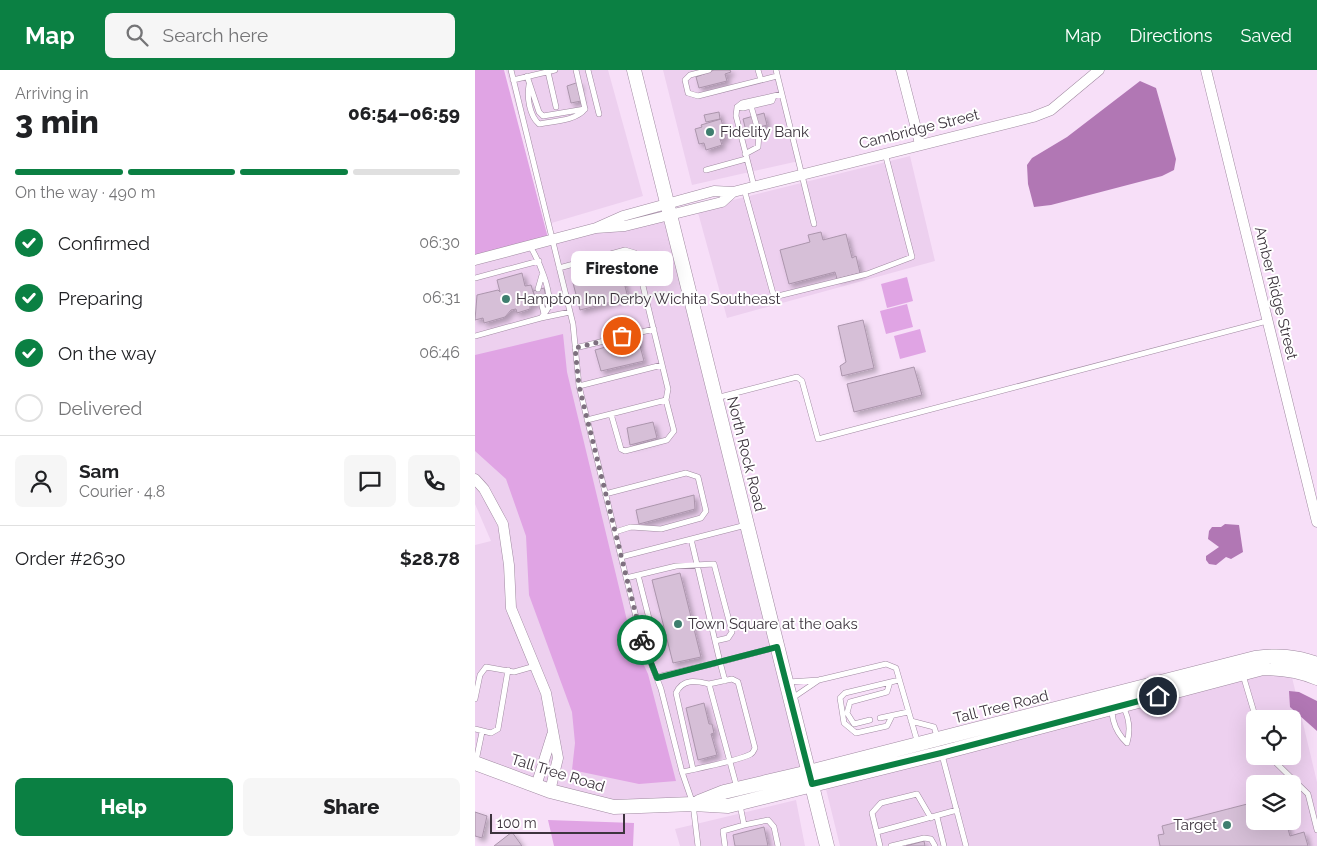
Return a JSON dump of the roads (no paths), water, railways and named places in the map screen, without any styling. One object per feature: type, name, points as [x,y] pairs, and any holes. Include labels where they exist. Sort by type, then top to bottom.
[{"type":"street","name":"North Rock Road","points":[[634,70],[827,846]]},
{"type":"street","points":[[901,70],[920,144]]},
{"type":"street","name":"Cambridge Street","points":[[475,260],[596,228],[623,216],[669,210],[714,191],[733,192],[1033,117],[1051,110],[1099,70]]},
{"type":"street","name":"Amber Ridge Street","points":[[1206,70],[1317,522]]},
{"type":"street","points":[[475,480],[484,489],[503,524],[509,565],[511,608],[547,693],[558,758],[550,791]]},
{"type":"street","name":"Tall Tree Road","points":[[475,763],[550,791],[613,807],[693,804],[727,806],[738,796],[939,746],[1125,705],[1241,668],[1275,655],[1299,657],[1317,663]]},
{"type":"street","name":"Tall Tree Road","points":[[810,778],[918,744],[939,746],[1114,695],[1241,668],[1283,668],[1304,672],[1317,678]]},
{"type":"street","points":[[536,786],[553,732]]},
{"type":"lane","points":[[511,70],[570,312],[579,386],[587,420],[647,655],[657,678],[682,772],[693,804],[698,846]]},
{"type":"lane","points":[[513,80],[555,70]]},
{"type":"lane","points":[[576,70],[585,109]]},
{"type":"lane","points":[[588,70],[599,114]]},
{"type":"lane","points":[[709,70],[690,75],[685,80],[688,93],[698,96],[761,80],[776,73],[814,224]]},
{"type":"lane","points":[[758,70],[761,80]]},
{"type":"lane","points":[[548,72],[556,107]]},
{"type":"lane","points":[[527,76],[529,85],[528,96],[535,120],[539,124],[569,118],[581,114],[585,109]]},
{"type":"lane","points":[[529,85],[534,92],[539,112],[543,116],[585,109]]},
{"type":"lane","points":[[782,94],[742,103],[737,107],[736,116],[746,156],[749,188],[774,298],[867,274],[912,257],[885,153]]},
{"type":"lane","points":[[737,107],[772,101],[775,96]]},
{"type":"lane","points":[[706,170],[746,156],[758,147],[759,134],[751,106]]},
{"type":"lane","points":[[530,245],[539,261],[549,295],[548,308],[543,316]]},
{"type":"lane","points":[[559,268],[625,250],[635,253],[668,389],[666,400],[674,431],[673,436],[667,440],[621,450],[611,414]]},
{"type":"lane","points":[[475,278],[539,261]]},
{"type":"lane","points":[[538,289],[542,274]]},
{"type":"lane","points":[[540,298],[543,316]]},
{"type":"lane","points":[[475,336],[543,316],[570,312]]},
{"type":"lane","points":[[716,398],[797,377],[802,381],[818,439],[1267,321]]},
{"type":"lane","points":[[575,348],[654,328]]},
{"type":"lane","points":[[579,386],[662,365]]},
{"type":"lane","points":[[587,420],[666,400]]},
{"type":"lane","points":[[605,494],[687,474],[698,477],[706,511],[701,518],[661,529],[631,527],[615,532]]},
{"type":"lane","points":[[621,557],[747,525]]},
{"type":"lane","points":[[691,539],[725,681]]},
{"type":"lane","points":[[626,578],[676,566],[709,564],[716,567],[732,632],[728,638],[715,641]]},
{"type":"lane","points":[[638,575],[656,646],[647,655]]},
{"type":"lane","points":[[657,678],[777,647]]},
{"type":"lane","points":[[786,682],[819,680],[886,664],[895,668],[918,744]]},
{"type":"lane","points":[[475,700],[483,669],[486,667],[514,672],[535,666]]},
{"type":"lane","points":[[1241,668],[1254,710]]},
{"type":"lane","points":[[475,729],[491,733],[497,729],[507,670]]},
{"type":"lane","points":[[682,772],[751,754],[755,748],[738,682],[732,679],[709,684],[693,681],[683,684],[676,693],[693,769]]},
{"type":"lane","points":[[791,699],[819,680]]},
{"type":"lane","points":[[892,716],[887,726],[855,733],[845,723],[840,698],[845,693],[899,680]]},
{"type":"lane","points":[[870,720],[854,724],[847,713],[849,702],[887,692],[890,682]]},
{"type":"lane","points":[[709,684],[744,825]]},
{"type":"lane","points":[[1114,695],[1125,705],[1130,732],[1127,743],[1119,736],[1110,709],[1114,695]]},
{"type":"lane","points":[[665,704],[677,702]]},
{"type":"lane","points":[[880,718],[908,712]]},
{"type":"lane","points":[[911,721],[934,727],[966,846]]},
{"type":"lane","points":[[475,763],[482,732]]},
{"type":"lane","points":[[1278,765],[1308,794],[1317,830]]},
{"type":"lane","points":[[880,846],[872,813],[881,803],[917,794],[931,818]]},
{"type":"lane","points":[[877,832],[957,810]]},
{"type":"lane","points":[[937,817],[944,846]]},
{"type":"lane","points":[[725,846],[723,831],[769,820],[774,827],[778,846]]},
{"type":"lane","points":[[891,846],[924,838],[931,839],[935,846]]},
{"type":"place","name":"Fidelity Bank","points":[[710,132]]},
{"type":"place","name":"Hampton Inn Derby Wichita Southeast","points":[[506,299]]},
{"type":"place","name":"Firestone","points":[[622,336]]},
{"type":"place","name":"Town Square at the oaks","points":[[678,624]]},
{"type":"place","name":"Target","points":[[1227,825]]}]
